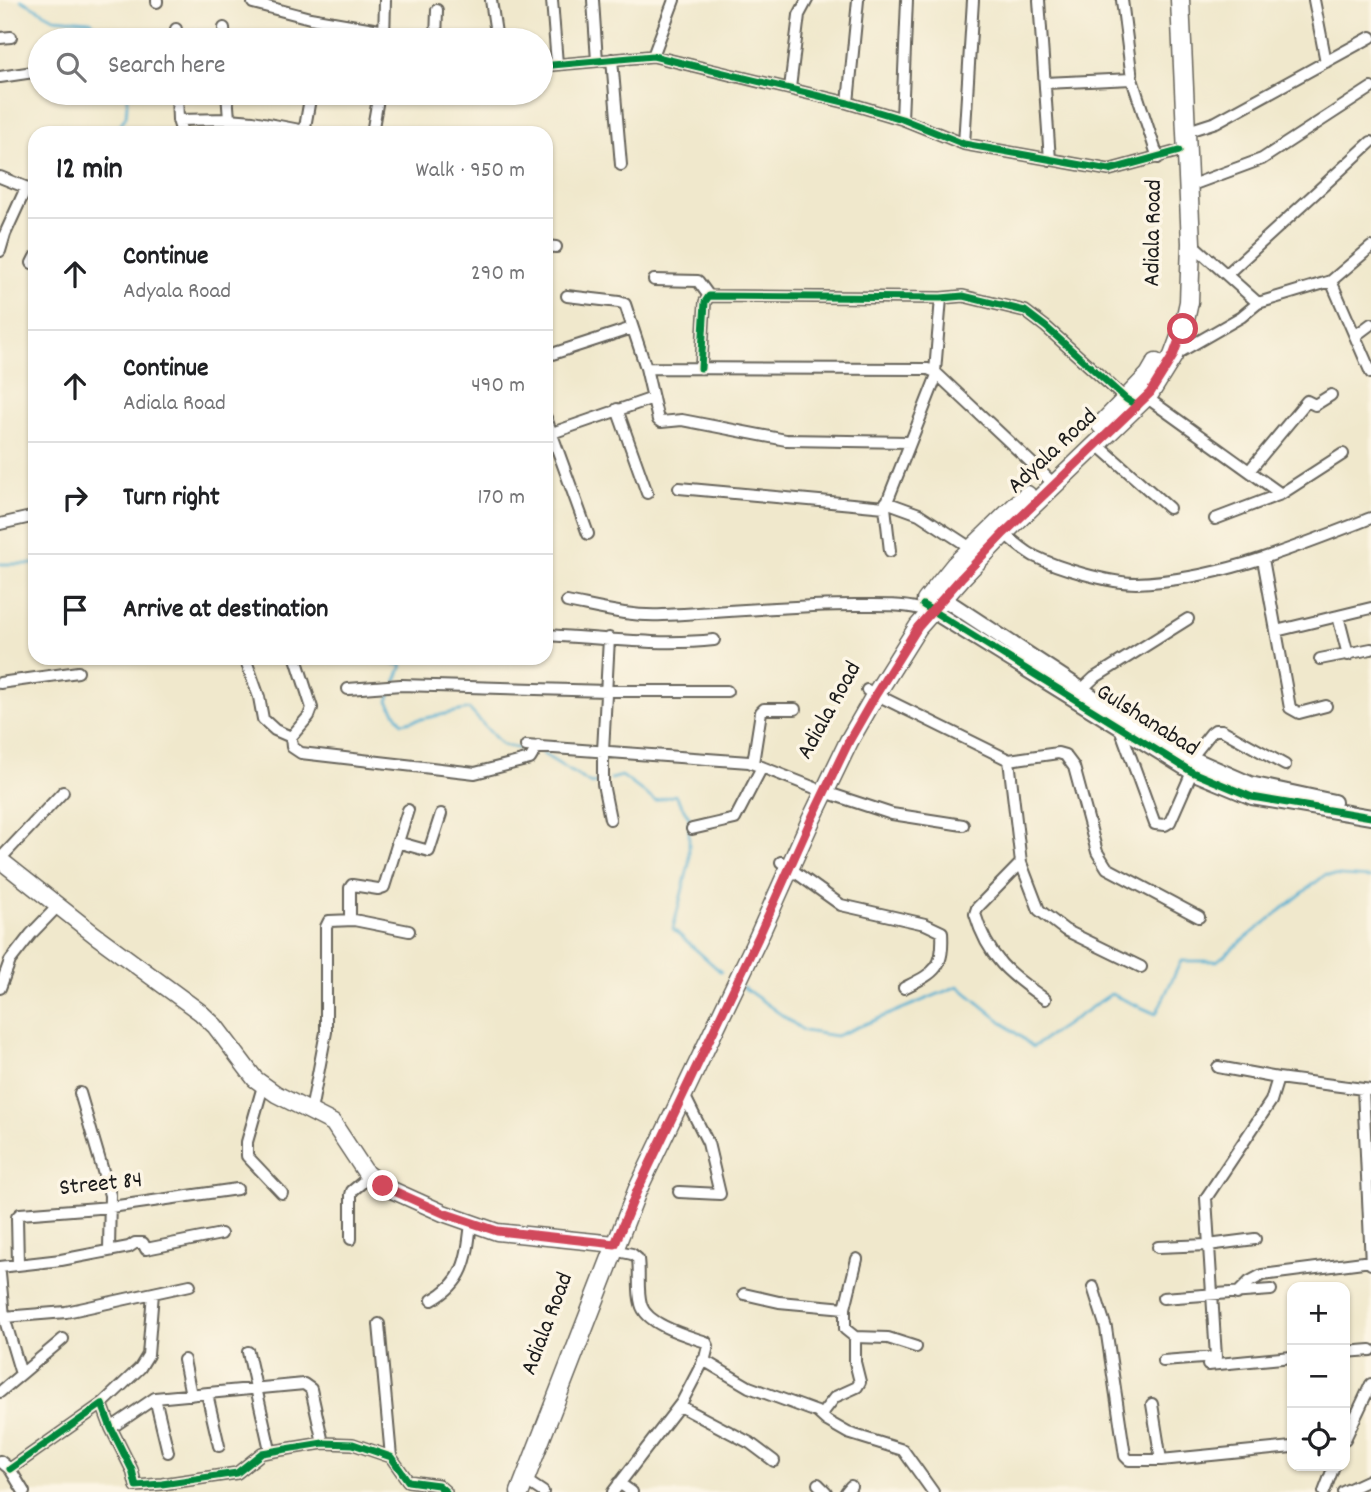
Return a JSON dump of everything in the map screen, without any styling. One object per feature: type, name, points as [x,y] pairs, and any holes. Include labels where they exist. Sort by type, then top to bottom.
[{"type":"main road","name":"Adiala Road","points":[[523,1486],[640,1163],[821,791],[840,738],[971,548],[1050,481],[1136,401],[1164,350],[1174,321],[1179,286],[1179,151],[1168,0]]},
{"type":"main road","name":"Adyala Road","points":[[928,607],[1004,533],[1050,481],[1098,445],[1173,356],[1189,302],[1191,243],[1180,0]]},
{"type":"main road","points":[[0,860],[200,1012],[215,1026],[245,1067],[263,1086],[333,1123],[370,1176],[383,1186],[471,1223],[517,1235],[611,1245]]},
{"type":"main road","name":"Adiala Road","points":[[510,1492],[611,1245],[758,938],[785,865]]},
{"type":"street","points":[[491,0],[495,28]]},
{"type":"street","points":[[552,0],[557,64]]},
{"type":"street","points":[[593,0],[597,61]]},
{"type":"street","points":[[653,56],[674,0]]},
{"type":"street","points":[[790,88],[799,15],[807,0]]},
{"type":"street","points":[[848,103],[858,0]]},
{"type":"street","points":[[902,119],[907,0]]},
{"type":"street","points":[[964,144],[973,0]]},
{"type":"street","points":[[1039,0],[1050,160]]},
{"type":"street","points":[[1122,0],[1132,79],[1158,158]]},
{"type":"street","points":[[1314,0],[1326,62]]},
{"type":"street","points":[[253,3],[351,28]]},
{"type":"street","points":[[384,28],[385,5]]},
{"type":"street","points":[[436,28],[437,10]]},
{"type":"street","points":[[1188,131],[1216,122],[1371,37]]},
{"type":"street","points":[[553,64],[653,56],[848,103],[902,119],[964,144],[1109,170],[1179,151]]},
{"type":"street","points":[[612,59],[621,165]]},
{"type":"street","points":[[0,77],[28,73]]},
{"type":"street","points":[[1045,83],[1132,79]]},
{"type":"street","points":[[1189,186],[1262,159],[1371,88]]},
{"type":"street","points":[[177,105],[180,126]]},
{"type":"street","points":[[228,105],[229,119]]},
{"type":"street","points":[[305,126],[309,105]]},
{"type":"street","points":[[373,126],[377,105]]},
{"type":"street","points":[[178,120],[229,119],[276,126]]},
{"type":"street","points":[[1227,274],[1371,142]]},
{"type":"street","points":[[0,177],[28,188]]},
{"type":"street","points":[[0,251],[5,234],[28,193]]},
{"type":"street","points":[[1191,243],[1258,303]]},
{"type":"street","points":[[1173,356],[1241,317],[1258,303],[1331,281],[1371,247]]},
{"type":"street","points":[[654,280],[698,281],[709,296]]},
{"type":"street","points":[[1331,281],[1371,373]]},
{"type":"street","points":[[567,296],[625,304],[661,422],[682,420],[786,440],[910,442]]},
{"type":"street","points":[[709,296],[963,296],[1025,311],[1136,401],[1281,494]]},
{"type":"street","points":[[701,368],[705,302],[709,296]]},
{"type":"street","points":[[890,551],[885,504],[936,374],[940,298]]},
{"type":"street","points":[[1355,336],[1371,324]]},
{"type":"street","points":[[553,354],[632,328]]},
{"type":"street","points":[[646,368],[928,369],[1050,481]]},
{"type":"street","points":[[1249,471],[1307,401],[1315,405],[1331,396]]},
{"type":"street","points":[[553,433],[653,398]]},
{"type":"street","points":[[617,409],[647,493]]},
{"type":"street","points":[[553,436],[588,534]]},
{"type":"street","points":[[1098,445],[1169,508]]},
{"type":"street","points":[[1215,519],[1281,494],[1343,454]]},
{"type":"street","points":[[679,488],[885,504],[919,514],[971,548]]},
{"type":"street","points":[[0,524],[28,518]]},
{"type":"street","points":[[1004,533],[1033,555],[1095,577],[1134,583],[1200,573],[1263,559],[1371,518]]},
{"type":"street","points":[[1263,559],[1290,708],[1299,713],[1326,706]]},
{"type":"street","points":[[567,602],[634,614],[661,615],[832,605],[928,607]]},
{"type":"street","name":"Gulshanabad","points":[[928,607],[1175,751],[1188,766],[1250,784],[1371,807]]},
{"type":"street","points":[[1276,631],[1371,608]]},
{"type":"street","points":[[1338,616],[1348,655]]},
{"type":"street","points":[[1077,694],[1111,667],[1188,620]]},
{"type":"street","points":[[553,635],[660,643],[714,640]]},
{"type":"street","points":[[609,638],[603,785],[610,820]]},
{"type":"street","points":[[1320,659],[1371,649]]},
{"type":"street","points":[[248,665],[264,719],[275,730],[292,737]]},
{"type":"street","points":[[298,665],[312,708],[292,737],[292,747],[300,753],[475,774],[530,759],[532,746],[758,765],[821,791],[892,814],[963,825]]},
{"type":"street","points":[[0,683],[79,672]]},
{"type":"street","points":[[348,689],[401,685],[607,691],[727,691]]},
{"type":"street","points":[[872,692],[1009,760],[1058,753],[1065,755],[1074,767],[1097,852],[1107,868],[1199,917]]},
{"type":"street","name":"Gulshanabad","points":[[1077,694],[1120,728],[1188,766],[1252,797],[1371,817]]},
{"type":"street","points":[[692,829],[734,819],[758,765],[761,712],[764,709],[795,709]]},
{"type":"street","points":[[1120,728],[1155,824],[1165,825],[1170,822],[1188,766],[1214,730],[1222,730],[1285,765]]},
{"type":"street","points":[[1009,760],[1021,863],[1039,910],[1065,930],[1141,967]]},
{"type":"street","points":[[0,860],[63,792]]},
{"type":"street","points":[[350,920],[352,885],[382,889],[408,810]]},
{"type":"street","points":[[397,842],[429,852],[441,814]]},
{"type":"street","points":[[1021,863],[977,908],[975,914],[998,962],[1013,977],[1045,999]]},
{"type":"street","points":[[785,865],[841,905],[925,925],[942,932],[943,951],[934,973],[904,988]]},
{"type":"street","points":[[0,988],[10,961],[58,906]]},
{"type":"street","points":[[311,1111],[326,1032],[326,927],[329,921],[350,920],[409,932]]},
{"type":"street","points":[[1218,1067],[1278,1078],[1367,1089],[1371,1263],[1262,1275],[1249,1282],[1237,1294]]},
{"type":"street","points":[[1216,1357],[1206,1198],[1271,1101],[1278,1078]]},
{"type":"street","points":[[263,1086],[247,1142],[247,1156],[282,1193]]},
{"type":"street","points":[[80,1093],[110,1195],[109,1250]]},
{"type":"street","points":[[679,1192],[720,1194],[708,1143],[684,1093]]},
{"type":"street","points":[[351,1239],[352,1191],[370,1176]]},
{"type":"street","name":"Street 84","points":[[18,1264],[17,1217],[20,1214],[111,1207],[237,1189]]},
{"type":"street","points":[[432,1300],[450,1289],[460,1275],[471,1223]]},
{"type":"street","points":[[0,1267],[61,1260],[140,1243],[146,1249],[221,1234]]},
{"type":"street","points":[[1158,1247],[1208,1245],[1255,1239]]},
{"type":"street","points":[[611,1245],[638,1259],[640,1302],[644,1311],[674,1332],[706,1342],[708,1346],[704,1360],[680,1406],[616,1487],[632,1492]]},
{"type":"street","points":[[857,1259],[845,1308],[845,1329],[855,1337],[888,1338],[916,1347]]},
{"type":"street","points":[[0,1275],[4,1317],[21,1374]]},
{"type":"street","points":[[4,1317],[66,1312],[190,1285]]},
{"type":"street","points":[[1093,1287],[1106,1328],[1125,1456],[1129,1460],[1161,1460],[1287,1447]]},
{"type":"street","points":[[1163,1298],[1271,1290]]},
{"type":"street","points":[[10,1469],[102,1405],[140,1368],[148,1355],[153,1293]]},
{"type":"street","points":[[744,1294],[779,1302],[845,1308]]},
{"type":"street","points":[[379,1324],[391,1457],[408,1481],[438,1485],[446,1492]]},
{"type":"street","points":[[821,1415],[835,1397],[857,1387],[860,1382],[855,1362],[855,1337]]},
{"type":"street","points":[[0,1392],[63,1339]]},
{"type":"street","points":[[1350,1352],[1371,1350]]},
{"type":"street","points":[[248,1352],[270,1450]]},
{"type":"street","points":[[1163,1361],[1216,1357],[1228,1363]]},
{"type":"street","points":[[1192,1366],[1287,1357]]},
{"type":"street","points":[[184,1360],[191,1395]]},
{"type":"street","points":[[704,1360],[748,1387],[821,1415],[827,1422],[848,1433],[903,1450],[933,1492]]},
{"type":"street","points":[[111,1428],[155,1398],[304,1384],[311,1389],[323,1443]]},
{"type":"street","points":[[1350,1428],[1371,1384]]},
{"type":"street","points":[[207,1394],[219,1446]]},
{"type":"street","points":[[155,1398],[168,1452]]},
{"type":"street","points":[[1152,1404],[1161,1460]]},
{"type":"street","points":[[102,1405],[132,1470],[136,1486],[237,1473],[262,1453],[270,1450],[323,1443],[353,1444],[391,1457]]},
{"type":"street","points":[[680,1406],[750,1443],[774,1461]]},
{"type":"street","points":[[0,1461],[10,1469],[24,1492]]},
{"type":"street","points":[[1324,1492],[1332,1471]]},
{"type":"street","points":[[1343,1492],[1371,1479]]},
{"type":"street","points":[[523,1486],[543,1492]]},
{"type":"waterway","points":[[21,0],[54,18],[91,21],[99,28]]},
{"type":"waterway","points":[[120,126],[126,116],[127,105]]},
{"type":"waterway","points":[[0,564],[28,564]]},
{"type":"waterway","points":[[396,681],[402,665]]},
{"type":"waterway","points":[[392,690],[388,701],[402,723],[469,709],[502,745],[523,749]]},
{"type":"waterway","points":[[543,754],[591,784],[596,783]]},
{"type":"waterway","points":[[611,779],[622,776],[655,801],[675,795],[689,817],[689,864],[673,929],[721,972]]},
{"type":"waterway","points":[[743,987],[804,1031],[836,1036],[958,986],[1033,1047],[1111,994],[1156,1014],[1181,961],[1217,961],[1325,875],[1371,878]]},
{"type":"cycle path","points":[[553,65],[653,56],[848,103],[902,119],[964,144],[1109,170],[1179,151]]},
{"type":"cycle path","points":[[701,368],[705,302],[709,296],[963,296],[1025,311],[1137,406]]},
{"type":"cycle path","points":[[923,605],[1192,772],[1252,797],[1371,817]]},
{"type":"cycle path","points":[[10,1469],[102,1404],[132,1470],[136,1486],[237,1473],[262,1453],[323,1443],[353,1444],[391,1457],[408,1481],[438,1485],[446,1492]]},
{"type":"route","points":[[383,1186],[443,1213],[497,1231],[615,1244],[637,1191],[758,938],[811,820],[849,741],[876,694],[918,627],[961,578],[1150,393],[1173,356],[1183,329]]}]
